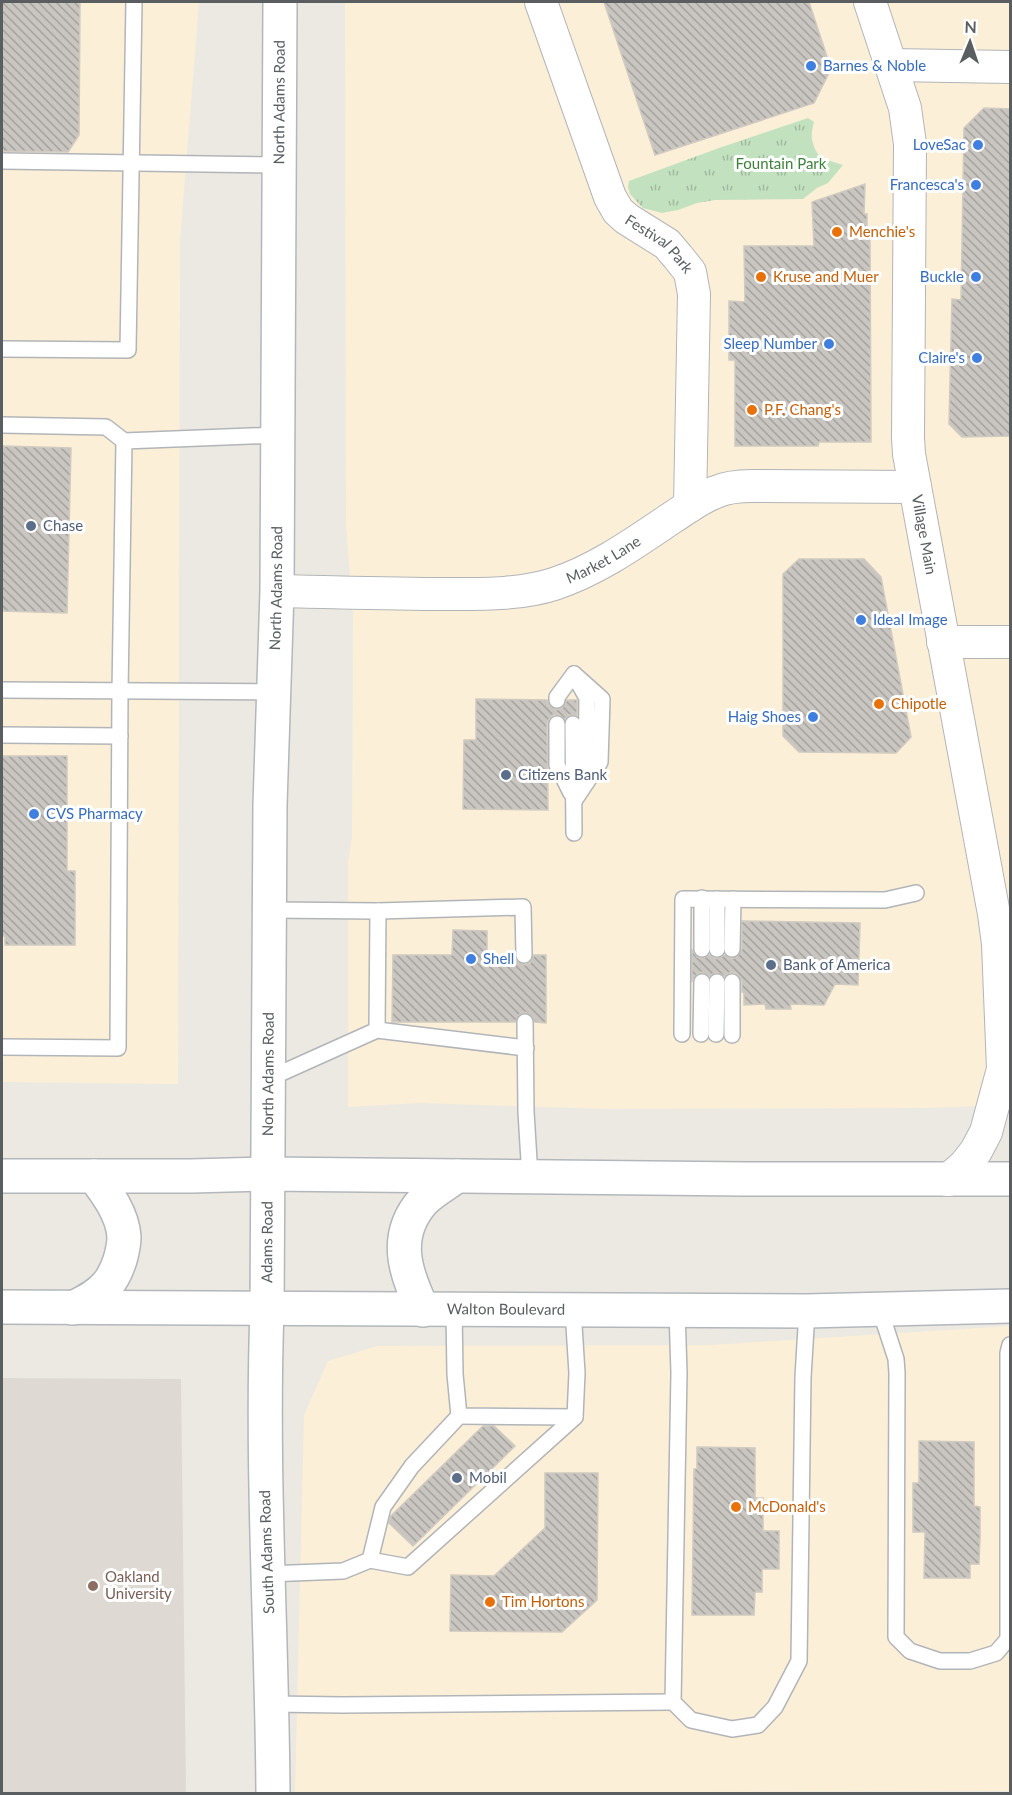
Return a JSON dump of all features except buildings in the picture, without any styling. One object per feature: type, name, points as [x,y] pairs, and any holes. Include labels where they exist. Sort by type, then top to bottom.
[{"type":"main road","name":"North Adams Road","points":[[267,1174],[270,805],[277,591],[280,2]]},
{"type":"main road","points":[[2,1176],[267,1174],[1011,1179]]},
{"type":"main road","name":"Adams Road","points":[[267,1174],[267,1310]]},
{"type":"main road","points":[[73,1308],[94,1297],[107,1285],[117,1269],[122,1252],[124,1238],[121,1221],[105,1190],[94,1176]]},
{"type":"main road","points":[[439,1310],[410,1280],[404,1245],[409,1223],[423,1201],[457,1176]]},
{"type":"main road","name":"Walton Boulevard","points":[[2,1308],[807,1311],[1011,1306]]},
{"type":"main road","name":"South Adams Road","points":[[267,1310],[264,1422],[273,1794]]},
{"type":"street","name":"Festival Park","points":[[541,2],[610,197],[618,211],[633,224],[666,244],[690,272],[694,294],[690,506]]},
{"type":"street","name":"Village Main","points":[[870,2],[905,108],[910,144],[908,438],[915,487],[994,914],[1007,1074],[986,1132],[976,1151],[965,1165],[948,1180]]},
{"type":"street","points":[[891,65],[1011,67]]},
{"type":"street","name":"Market Lane","points":[[277,591],[472,594],[529,590],[580,574],[716,491],[737,487],[915,487]]},
{"type":"street","points":[[944,642],[1011,642]]},
{"type":"lane","points":[[2,349],[128,350],[134,2]]},
{"type":"lane","points":[[2,161],[279,165]]},
{"type":"lane","points":[[2,425],[106,427],[124,441],[277,435]]},
{"type":"lane","points":[[2,1047],[118,1048],[124,441]]},
{"type":"lane","points":[[557,700],[574,674]]},
{"type":"lane","points":[[573,700],[574,674]]},
{"type":"lane","points":[[574,674],[602,699],[600,762],[574,801]]},
{"type":"lane","points":[[2,690],[273,692]]},
{"type":"lane","points":[[565,724],[574,801],[574,833]]},
{"type":"lane","points":[[2,735],[120,736]]},
{"type":"lane","points":[[682,1034],[684,899],[885,900],[916,893]]},
{"type":"lane","points":[[717,899],[717,949],[717,899]]},
{"type":"lane","points":[[270,910],[378,911],[523,907],[524,955]]},
{"type":"lane","points":[[377,1030],[378,911]]},
{"type":"lane","points":[[717,1034],[717,982],[717,1034]]},
{"type":"lane","points":[[525,1022],[526,1112],[530,1177]]},
{"type":"lane","points":[[268,1079],[377,1030],[526,1048]]},
{"type":"lane","points":[[439,1310],[455,1374],[459,1416]]},
{"type":"lane","points":[[267,1574],[343,1571],[370,1560],[408,1567],[575,1417],[577,1373],[573,1310]]},
{"type":"lane","points":[[673,1702],[679,1373],[677,1310]]},
{"type":"lane","points":[[880,1310],[896,1359],[897,1373],[896,1637],[910,1651],[940,1661],[970,1661],[996,1653],[1008,1639],[1008,1353],[1011,1345]]},
{"type":"lane","points":[[272,1704],[673,1702],[691,1720],[732,1729],[758,1725],[775,1707],[799,1661],[803,1377],[807,1311]]},
{"type":"lane","points":[[370,1560],[383,1508],[412,1466],[459,1416],[575,1417]]},
{"type":"shaded area","points":[[2,2],[199,2],[180,241],[178,1084],[2,1082]]},
{"type":"shaded area","points":[[345,2],[1010,2],[1010,1105],[925,1108],[607,1109],[419,1103],[348,1107],[348,861],[352,838],[353,613],[346,526]]},
{"type":"shaded area","points":[[1010,1326],[1010,1791],[295,1793],[304,1415],[328,1361],[377,1346],[711,1345]]},
{"type":"shaded area","name":"Oakland University","points":[[2,1378],[181,1379],[186,1793],[2,1793]]},
{"type":"green space","name":"Fountain Park","points":[[808,118],[814,122],[812,141],[818,154],[821,158],[843,165],[828,183],[803,199],[715,200],[662,213],[643,208],[630,194],[629,181]]},
{"type":"place","name":"Barnes & Noble","points":[[811,66]]},
{"type":"place","name":"LoveSac","points":[[978,145]]},
{"type":"place","name":"Francesca's","points":[[976,185]]},
{"type":"place","name":"Menchie's","points":[[837,232]]},
{"type":"place","name":"Kruse and Muer","points":[[761,277]]},
{"type":"place","name":"Buckle","points":[[976,277]]},
{"type":"place","name":"Sleep Number","points":[[829,344]]},
{"type":"place","name":"Claire's","points":[[977,358]]},
{"type":"place","name":"P.F. Chang's","points":[[752,410]]},
{"type":"place","name":"Chase","points":[[31,526]]},
{"type":"place","name":"Ideal Image","points":[[861,620]]},
{"type":"place","name":"Chipotle","points":[[879,704]]},
{"type":"place","name":"Haig Shoes","points":[[813,717]]},
{"type":"place","name":"Citizens Bank","points":[[506,775]]},
{"type":"place","name":"CVS Pharmacy","points":[[34,814]]},
{"type":"place","name":"Shell","points":[[471,959]]},
{"type":"place","name":"Bank of America","points":[[771,965]]},
{"type":"place","name":"Mobil","points":[[457,1478]]},
{"type":"place","name":"McDonald's","points":[[736,1507]]},
{"type":"place","name":"Oakland University","points":[[93,1586]]},
{"type":"place","name":"Tim Hortons","points":[[490,1602]]}]
